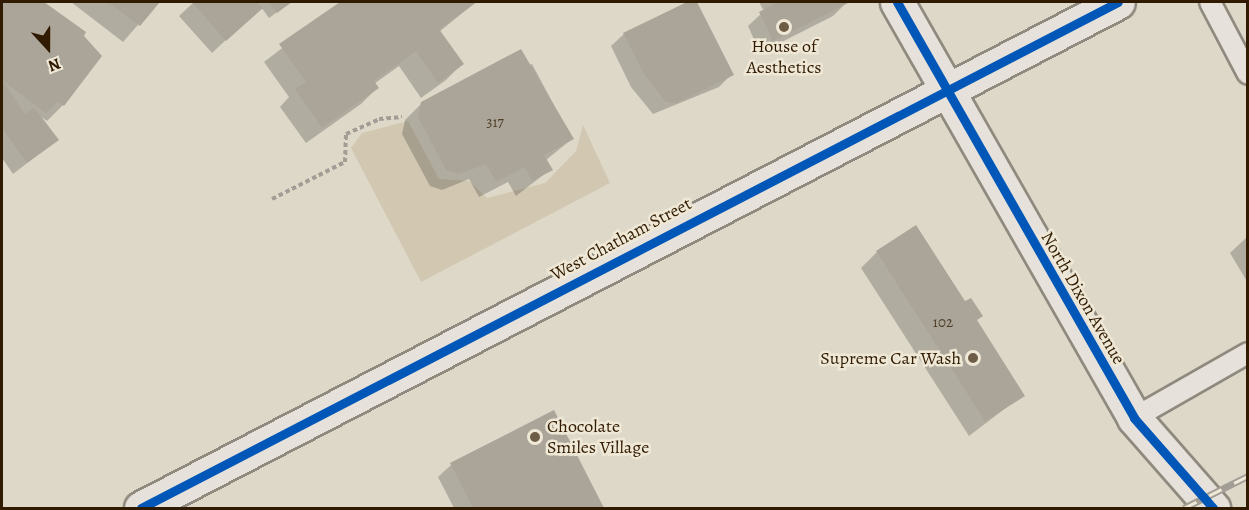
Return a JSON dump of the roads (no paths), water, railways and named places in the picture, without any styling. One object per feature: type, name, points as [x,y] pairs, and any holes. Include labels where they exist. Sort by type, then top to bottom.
[{"type":"main road","name":"North Dixon Avenue","points":[[897,2],[1134,418],[1213,508]]},
{"type":"main road","name":"West Chatham Street","points":[[141,508],[945,89],[1118,2]]},
{"type":"lane","points":[[1210,2],[1248,74]]},
{"type":"lane","points":[[1134,418],[1248,353]]},
{"type":"railway","points":[[1184,508],[1248,476]]},
{"type":"place","name":"House of Aesthetics","points":[[784,27]]},
{"type":"place","name":"Supreme Car Wash","points":[[973,358]]},
{"type":"place","name":"Chocolate Smiles Village","points":[[535,437]]}]
